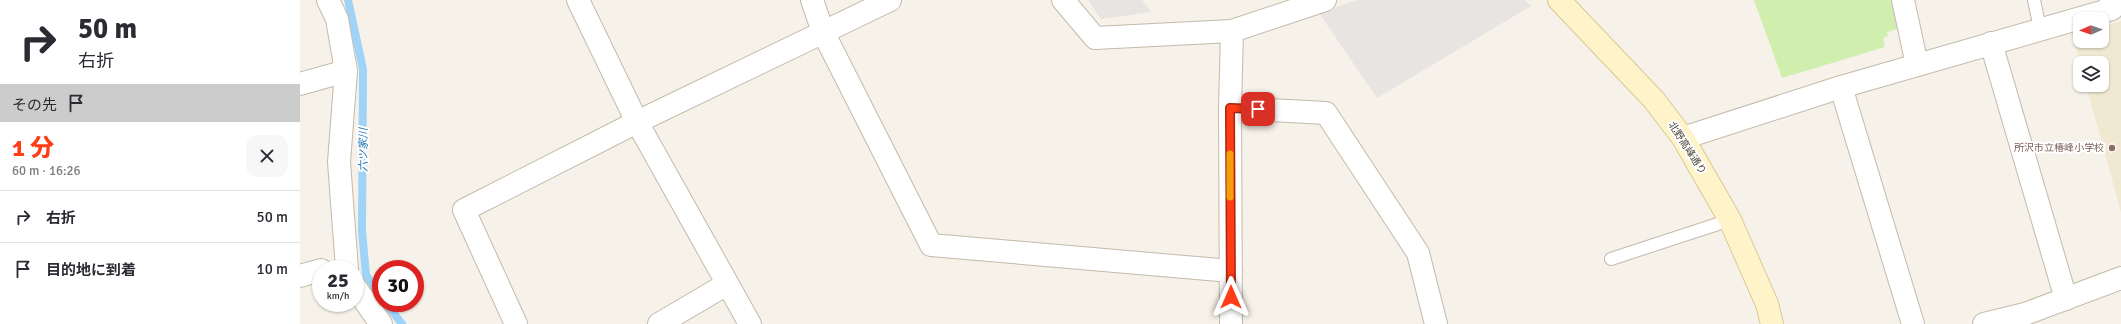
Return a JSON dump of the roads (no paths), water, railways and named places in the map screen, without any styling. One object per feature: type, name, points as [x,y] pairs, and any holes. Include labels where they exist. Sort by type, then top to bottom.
[{"type":"street","points":[[328,0],[337,19],[346,71],[339,162],[346,260]]},
{"type":"street","points":[[578,0],[637,122],[750,324]]},
{"type":"street","points":[[812,0],[823,32],[931,245],[1230,270]]},
{"type":"street","points":[[516,324],[464,210],[637,122],[890,0]]},
{"type":"street","points":[[1063,0],[1095,38],[1232,31],[1325,0]]},
{"type":"street","name":"北野高峰通り","points":[[1559,0],[1654,100],[1682,138],[1730,220],[1767,304],[1772,324]]},
{"type":"street","points":[[1903,0],[1917,65]]},
{"type":"street","points":[[1682,138],[1841,87],[2112,9],[2111,0]]},
{"type":"street","points":[[1231,324],[1230,108],[1232,31]]},
{"type":"street","points":[[1991,43],[2066,300]]},
{"type":"street","points":[[300,84],[346,71]]},
{"type":"street","points":[[1841,87],[1913,324]]},
{"type":"street","points":[[1230,108],[1326,113],[1418,253],[1436,324]]},
{"type":"street","points":[[300,276],[312,273]]},
{"type":"street","points":[[1984,324],[2025,314],[2066,300],[2121,278]]},
{"type":"street","points":[[659,324],[727,284]]},
{"type":"street","points":[[364,300],[381,324]]},
{"type":"lane","points":[[2034,0],[2040,29]]},
{"type":"lane","points":[[1611,259],[1730,220]]},
{"type":"waterway","name":"六ツ家川","points":[[348,0],[363,69],[362,231],[366,275],[372,283]]},
{"type":"waterway","name":"六ツ家川","points":[[393,312],[402,324]]},
{"type":"place","name":"所沢市立椿峰小学校","points":[[2112,148]]}]
